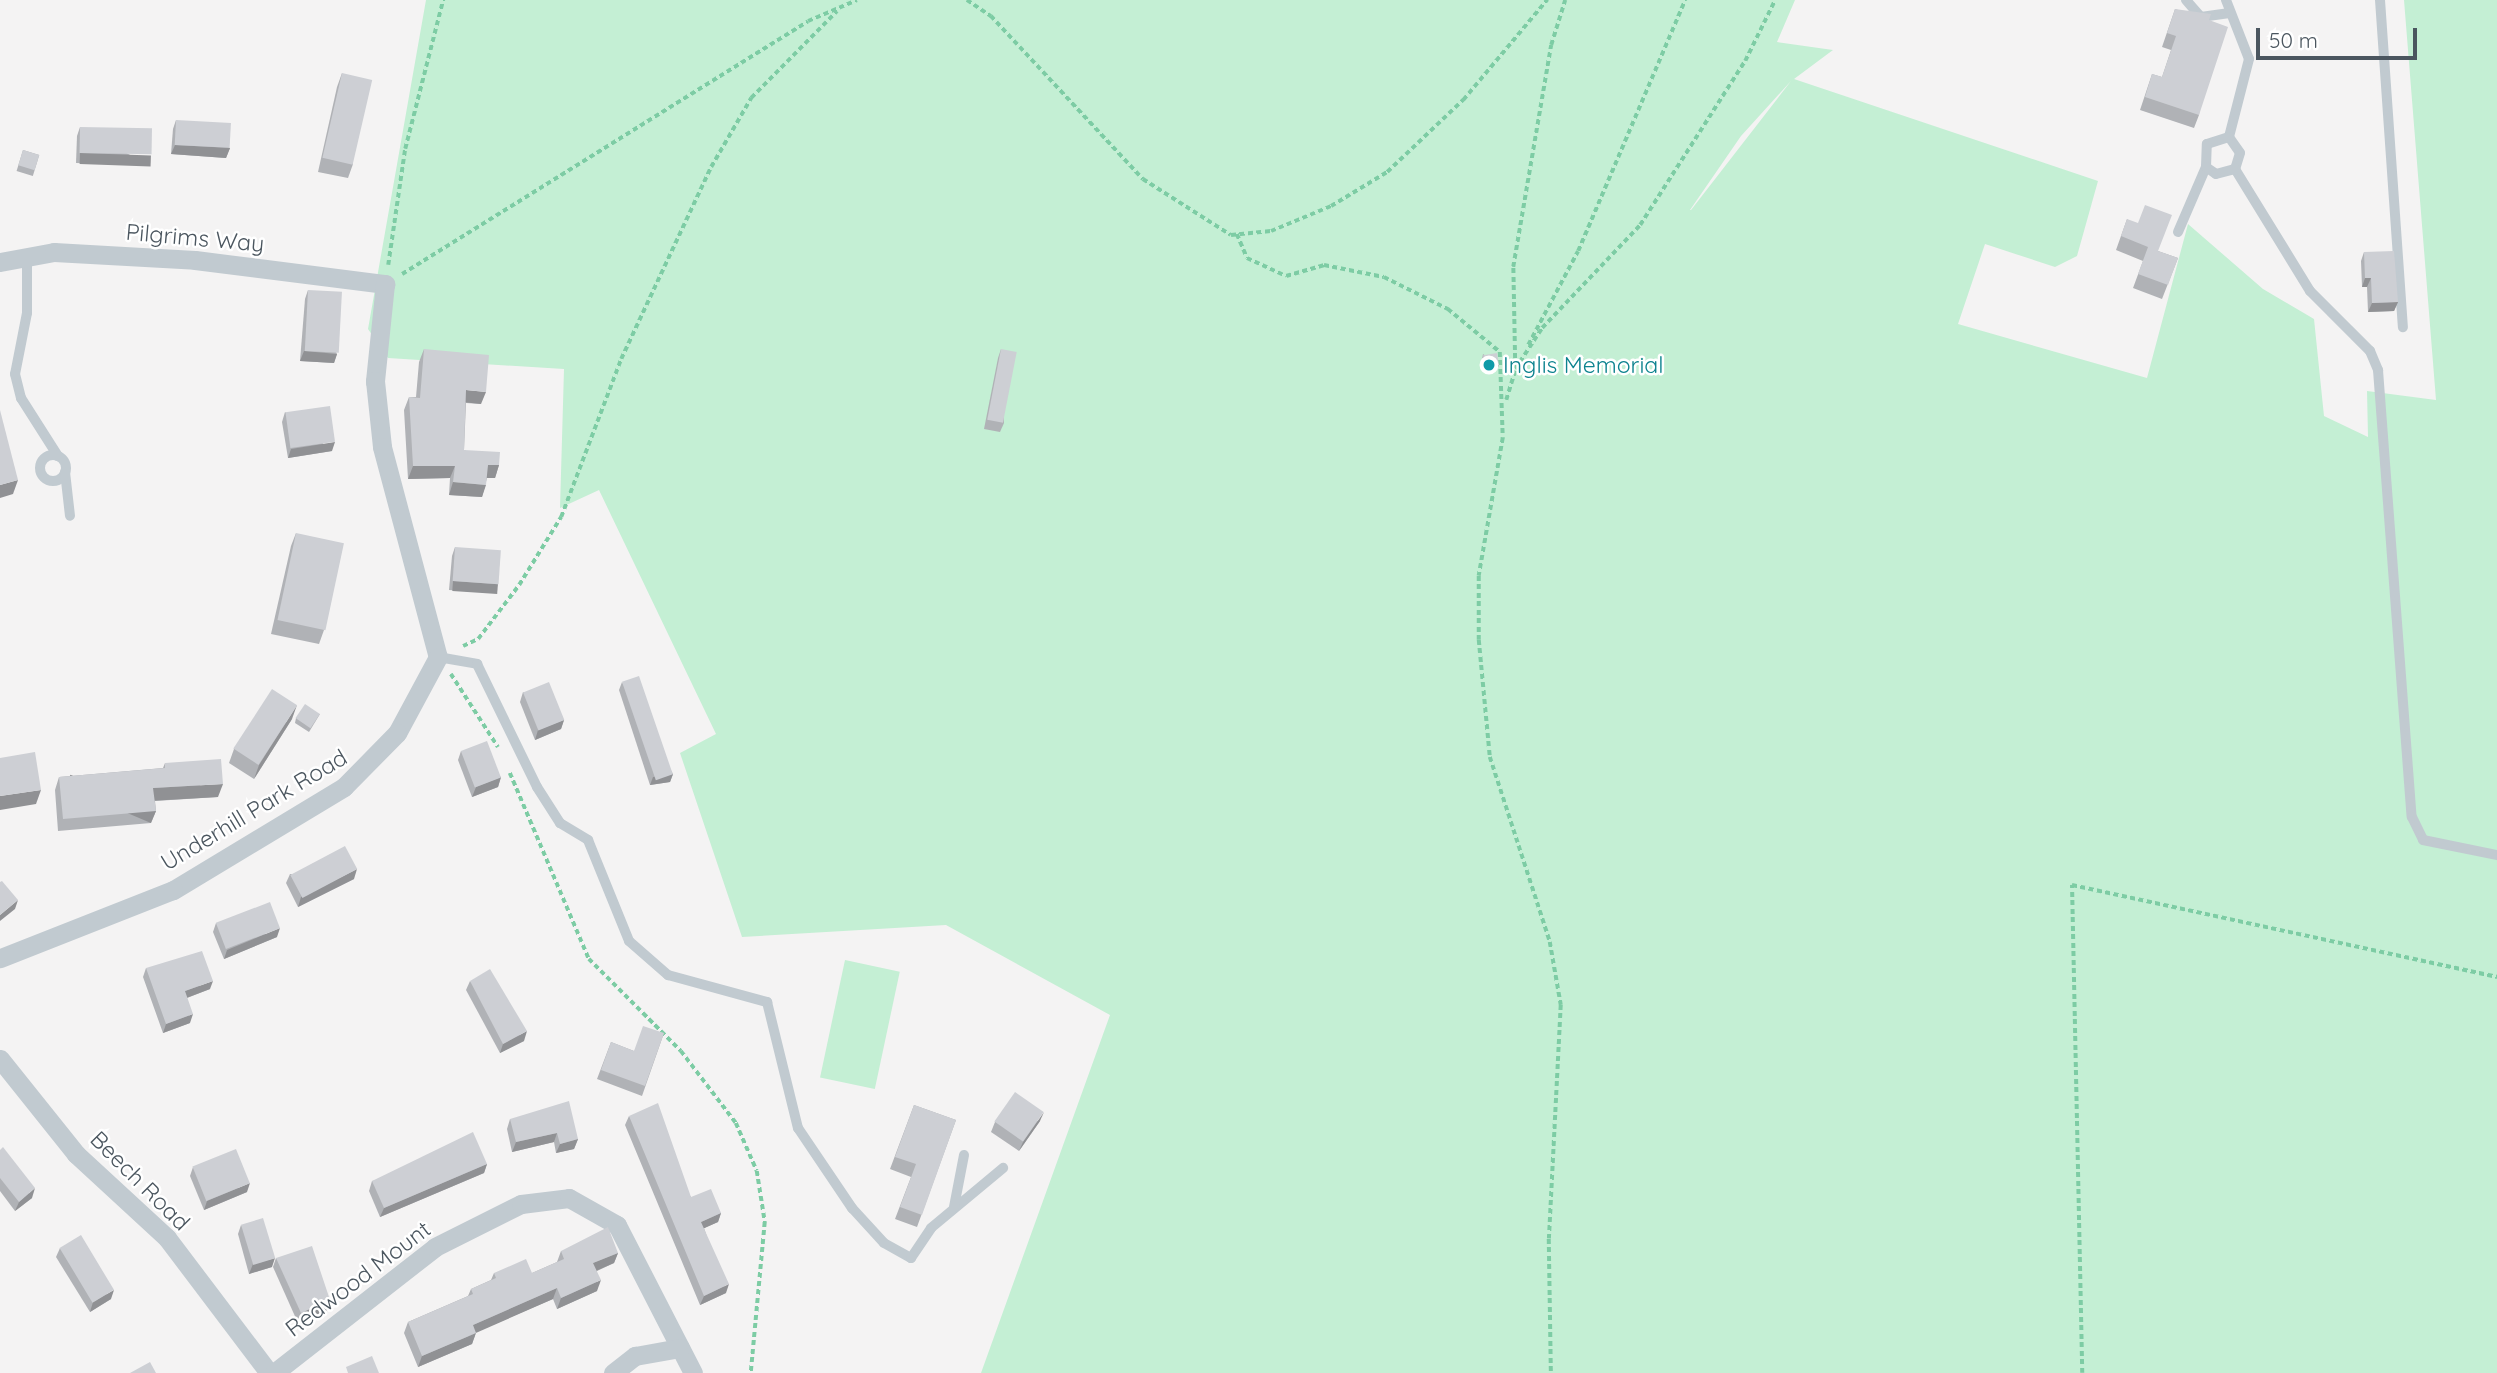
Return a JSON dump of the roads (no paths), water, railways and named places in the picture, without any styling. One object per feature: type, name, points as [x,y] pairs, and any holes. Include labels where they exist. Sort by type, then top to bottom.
[{"type":"street","name":"Pilgrims Way","points":[[0,262],[54,252],[195,260],[385,284],[374,381],[382,447],[438,657]]},
{"type":"street","name":"Underhill Park Road","points":[[0,958],[173,890],[344,788],[397,733],[438,657]]},
{"type":"street","name":"Beech Road","points":[[0,1059],[76,1154],[167,1238],[271,1373]]},
{"type":"street","name":"Redwood Mount","points":[[271,1373],[435,1247],[521,1204],[569,1198],[617,1224],[693,1373]]},
{"type":"street","points":[[613,1373],[635,1356],[680,1348]]},
{"type":"lane","points":[[2186,0],[2201,17],[2228,13]]},
{"type":"lane","points":[[2226,0],[2228,13],[2246,40],[2249,59],[2229,137],[2240,153],[2235,169],[2310,291],[2370,351],[2378,370],[2412,817],[2423,840],[2497,855]]},
{"type":"lane","points":[[2380,0],[2403,327]]},
{"type":"lane","points":[[2178,232],[2206,167],[2207,144],[2229,137]]},
{"type":"lane","points":[[2206,167],[2216,174],[2235,169]]},
{"type":"lane","points":[[27,257],[27,313],[15,374],[21,398],[58,456],[65,472],[70,516]]},
{"type":"lane","points":[[58,456],[43,460],[41,475],[56,481],[65,472]]},
{"type":"lane","points":[[438,657],[477,664],[537,787],[561,823],[588,840],[629,940],[668,975],[767,1002],[797,1128],[868,1225],[911,1258],[954,1207],[1003,1168]]},
{"type":"lane","points":[[954,1207],[964,1155]]},
{"type":"place","name":"Inglis Memorial","points":[[1489,365]]}]
